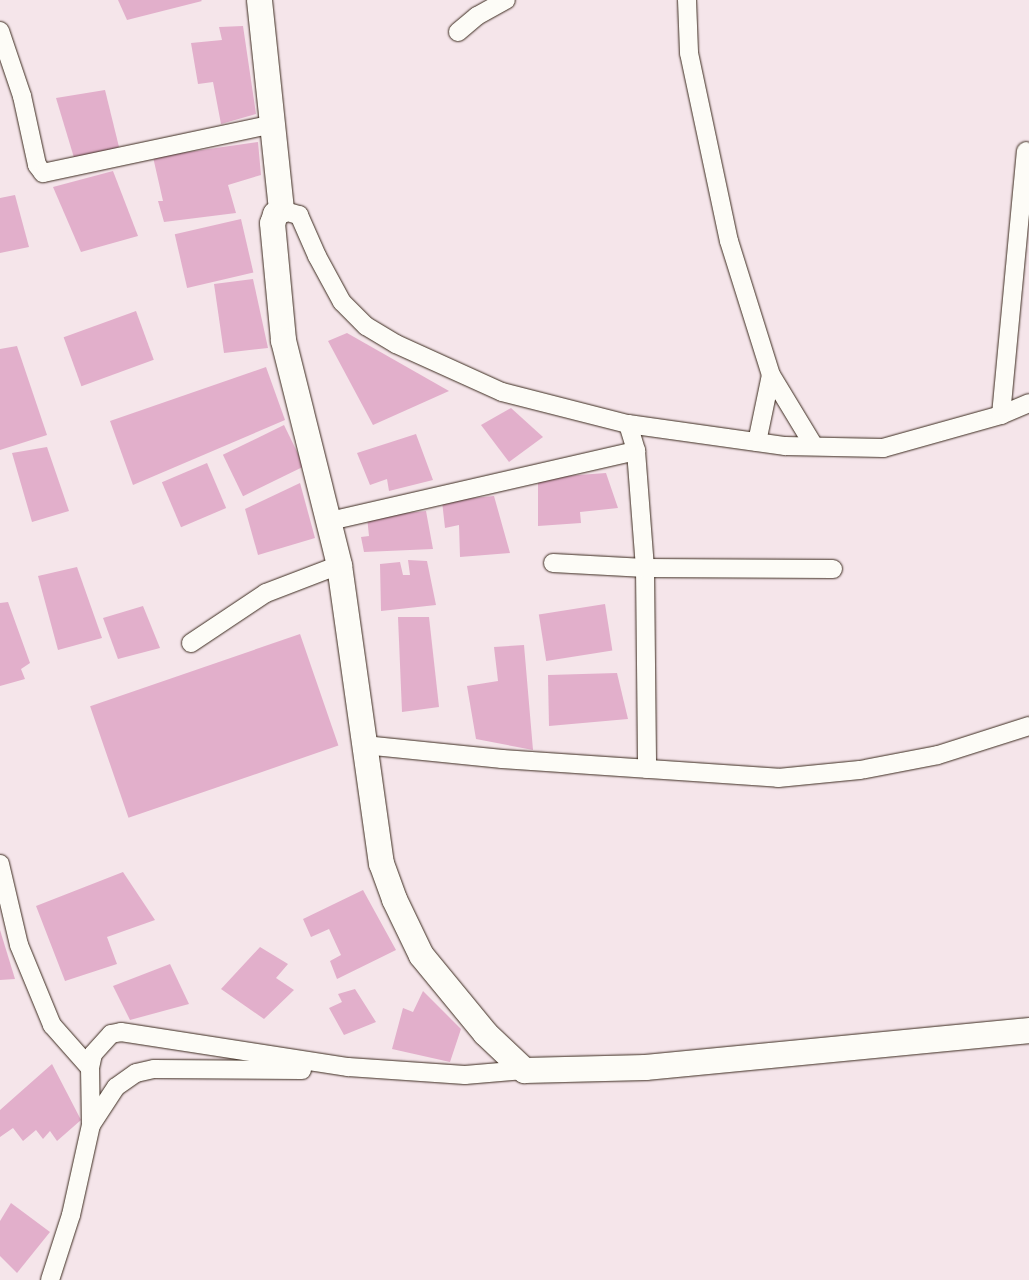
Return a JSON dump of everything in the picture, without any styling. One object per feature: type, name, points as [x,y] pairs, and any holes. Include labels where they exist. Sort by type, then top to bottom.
[{"type":"street","points":[[259,0],[281,210]]},
{"type":"street","points":[[458,32],[477,16],[506,0]]},
{"type":"street","points":[[687,0],[689,54],[729,241],[771,375],[814,446]]},
{"type":"street","points":[[0,31],[22,96],[37,165],[43,173],[273,124]]},
{"type":"street","points":[[1001,416],[1026,151]]},
{"type":"street","points":[[524,1070],[485,1033],[421,955],[381,863],[339,565],[330,521],[283,340],[272,223],[275,214],[281,210],[299,215],[317,256],[342,302],[366,326],[396,344],[502,392],[628,424],[757,442],[883,448],[1001,416],[1029,403]]},
{"type":"street","points":[[757,442],[771,375]]},
{"type":"street","points":[[628,424],[636,451],[645,568],[647,768]]},
{"type":"street","points":[[330,521],[636,451]]},
{"type":"street","points":[[553,563],[645,568],[833,569]]},
{"type":"street","points":[[191,643],[266,593],[339,565]]},
{"type":"street","points":[[364,745],[778,778],[860,770],[938,755],[1029,726]]},
{"type":"street","points":[[0,864],[19,946],[52,1025],[90,1068]]},
{"type":"street","points":[[50,1280],[71,1215],[91,1125],[90,1068],[93,1054],[102,1042],[121,1032],[348,1067],[465,1075],[524,1070],[645,1067],[1029,1030]]},
{"type":"street","points":[[91,1125],[116,1087],[136,1073],[154,1069],[316,1070],[348,1067]]},
{"type":"building","points":[[118,0],[201,0],[202,1],[127,20]]},
{"type":"building","points":[[243,26],[256,114],[221,124],[213,82],[198,84],[191,43],[222,40],[219,27]]},
{"type":"building","points":[[105,90],[119,147],[75,161],[56,98]]},
{"type":"building","points":[[258,142],[261,175],[228,185],[236,213],[164,222],[158,201],[163,201],[153,157]]},
{"type":"building","points":[[113,171],[138,236],[81,252],[53,187]]},
{"type":"building","points":[[15,195],[29,247],[0,253],[0,198]]},
{"type":"building","points":[[241,219],[253,273],[187,288],[175,234]]},
{"type":"building","points":[[253,279],[268,348],[224,353],[214,284]]},
{"type":"building","points":[[136,311],[154,360],[81,386],[64,337]]},
{"type":"building","points":[[347,333],[449,391],[373,425],[328,341]]},
{"type":"building","points":[[17,346],[47,435],[0,450],[0,349]]},
{"type":"building","points":[[266,367],[285,420],[133,485],[110,421]]},
{"type":"building","points":[[511,408],[543,437],[509,462],[481,425]]},
{"type":"building","points":[[284,425],[304,466],[243,496],[223,455]]},
{"type":"building","points":[[416,434],[433,480],[389,491],[387,479],[370,485],[357,453]]},
{"type":"building","points":[[47,447],[69,511],[32,522],[12,453]]},
{"type":"building","points":[[207,463],[226,508],[181,527],[162,482]]},
{"type":"building","points":[[606,473],[618,508],[580,512],[581,523],[538,526],[538,478]]},
{"type":"building","points":[[300,483],[315,538],[258,555],[245,509]]},
{"type":"building","points":[[494,496],[510,553],[460,557],[459,525],[445,528],[442,501]]},
{"type":"building","points":[[426,511],[433,549],[364,552],[361,537],[369,536],[367,517]]},
{"type":"building","points":[[408,560],[427,561],[436,605],[381,611],[380,564],[400,562],[403,575],[410,575]]},
{"type":"building","points":[[77,567],[102,638],[58,650],[38,576]]},
{"type":"building","points":[[8,602],[30,663],[21,669],[25,679],[0,686],[0,603]]},
{"type":"building","points":[[605,604],[612,650],[546,661],[539,614]]},
{"type":"building","points":[[143,606],[160,648],[118,659],[103,618]]},
{"type":"building","points":[[398,617],[429,617],[439,707],[402,712]]},
{"type":"building","points":[[300,634],[338,746],[129,818],[90,706]]},
{"type":"building","points":[[524,645],[533,750],[476,739],[467,686],[498,681],[494,647]]},
{"type":"building","points":[[617,673],[628,719],[549,726],[548,675]]},
{"type":"building","points":[[123,872],[155,920],[107,937],[117,964],[65,981],[36,906]]},
{"type":"building","points":[[363,890],[396,950],[337,979],[330,961],[341,955],[329,929],[311,937],[303,919]]},
{"type":"building","points":[[0,930],[15,979],[0,980]]},
{"type":"building","points":[[260,947],[288,964],[276,978],[294,990],[264,1019],[221,989]]},
{"type":"building","points":[[170,964],[189,1004],[130,1020],[113,986]]},
{"type":"building","points":[[355,989],[376,1022],[344,1035],[329,1008],[342,1002],[338,994]]},
{"type":"building","points":[[423,991],[461,1029],[450,1062],[392,1049],[403,1008],[413,1012]]},
{"type":"building","points":[[52,1064],[81,1120],[57,1141],[50,1131],[43,1139],[36,1130],[23,1141],[13,1128],[0,1137],[0,1110]]},
{"type":"building","points":[[11,1203],[50,1232],[17,1273],[0,1256],[0,1221]]}]
